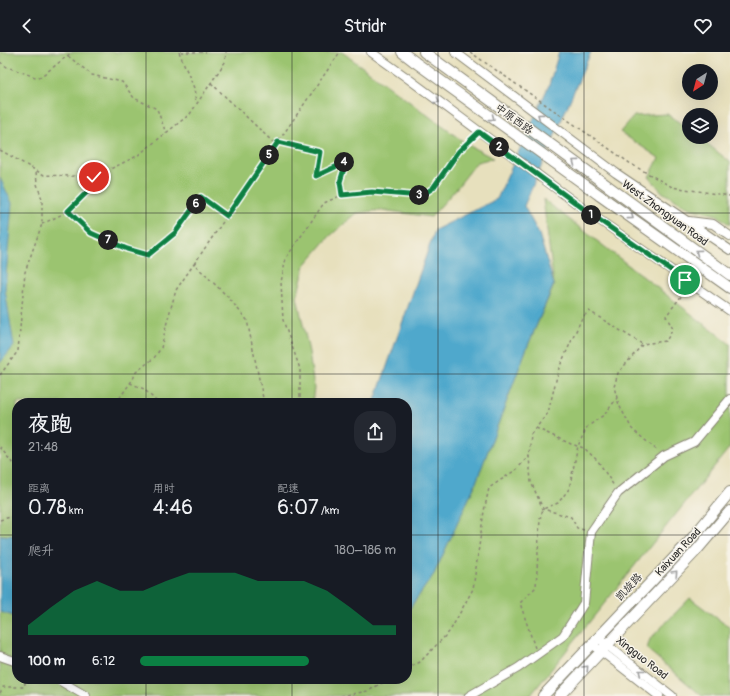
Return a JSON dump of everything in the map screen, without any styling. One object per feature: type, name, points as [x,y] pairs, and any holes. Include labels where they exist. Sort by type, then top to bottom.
[{"type":"main road","name":"中原西路","points":[[402,52],[730,288]]},
{"type":"main road","name":"中原西路","points":[[424,52],[606,185]]},
{"type":"main road","name":"West Zhongyuan Road","points":[[606,185],[730,275]]},
{"type":"main road","name":"凯旋路","points":[[543,696],[688,543],[730,492]]},
{"type":"main road","name":"Kaixuan Road","points":[[559,696],[696,551],[730,511]]},
{"type":"street","points":[[371,52],[588,212],[730,311]]},
{"type":"street","points":[[455,52],[616,173],[730,250]]},
{"type":"street","points":[[686,220],[713,224],[730,236]]},
{"type":"street","points":[[469,696],[518,668],[563,636],[584,603],[592,532],[618,493],[664,456],[694,442],[730,399]]},
{"type":"street","name":"Xingguo Road","points":[[595,641],[672,696]]},
{"type":"street","name":"Xingguo Road","points":[[604,648],[659,696]]},
{"type":"street","points":[[0,656],[12,660]]},
{"type":"street","points":[[66,684],[86,696]]},
{"type":"path","points":[[0,62],[7,67],[38,78],[72,52]]},
{"type":"path","points":[[196,104],[194,88],[180,52],[206,52]]},
{"type":"path","points":[[0,150],[44,175],[94,177],[138,156],[190,114],[225,62],[226,52]]},
{"type":"path","points":[[120,398],[136,372],[154,358],[161,348],[176,290],[340,52]]},
{"type":"path","points":[[470,52],[631,164],[672,187],[730,196]]},
{"type":"path","points":[[68,56],[92,75],[122,82],[134,98],[157,109],[166,133]]},
{"type":"path","points":[[211,83],[276,145]]},
{"type":"path","points":[[300,398],[300,369],[282,320],[281,282],[286,258],[324,203],[342,195],[372,192],[421,196],[433,188],[459,151],[479,132]]},
{"type":"path","points":[[278,142],[320,152],[316,176],[346,162],[340,182],[342,195]]},
{"type":"path","points":[[0,375],[18,351],[25,272],[42,224],[42,199],[36,170]]},
{"type":"path","points":[[42,224],[68,211],[88,191],[94,177]]},
{"type":"path","points":[[68,211],[91,233],[127,249],[148,255],[175,233],[201,197],[227,216]]},
{"type":"path","points":[[194,264],[228,297],[247,320],[263,398]]},
{"type":"path","points":[[537,654],[520,603],[536,587],[540,519],[543,509],[531,482],[531,434],[548,413],[559,368],[582,318],[589,311],[642,344],[666,341],[673,329],[666,316],[690,283]]},
{"type":"path","points":[[642,344],[618,373],[614,387],[619,405],[632,429],[664,456]]},
{"type":"path","points":[[130,383],[144,389],[153,398]]},
{"type":"path","points":[[543,509],[558,503],[569,489],[578,446],[587,427],[604,414],[617,398]]},
{"type":"path","points":[[536,428],[584,448],[598,461],[618,493]]},
{"type":"path","points":[[0,447],[12,463]]},
{"type":"path","points":[[412,666],[420,662],[450,631],[473,590],[484,510],[489,488],[517,470],[530,456]]},
{"type":"path","points":[[543,509],[571,517],[577,528],[592,532]]},
{"type":"path","points":[[0,520],[12,517]]},
{"type":"path","points":[[0,693],[3,687],[24,687],[25,684]]},
{"type":"path","points":[[341,696],[368,691],[380,684]]},
{"type":"green space","points":[[0,52],[342,52],[468,145],[493,158],[477,162],[456,189],[431,217],[382,210],[357,213],[330,236],[305,265],[297,297],[309,352],[314,388],[313,398],[12,398],[12,536],[0,535]]},
{"type":"green space","points":[[667,114],[682,124],[682,144],[708,144],[730,162],[730,225],[717,215],[689,208],[662,192],[649,177],[659,158],[620,132],[634,116]]},
{"type":"green space","points":[[543,199],[730,344],[730,447],[530,696],[0,696],[0,612],[12,616],[12,684],[412,684],[412,605],[434,574],[475,485],[526,350],[554,285]]},
{"type":"green space","points":[[690,598],[730,628],[730,696],[702,696],[647,649],[650,639]]},
{"type":"water","points":[[559,52],[591,52],[524,206],[539,234],[554,284],[526,350],[475,485],[434,574],[412,605],[412,398],[376,398],[435,230],[497,199],[549,85]]},
{"type":"water","points":[[0,178],[12,203],[5,289],[14,346],[0,363]]},
{"type":"water","points":[[0,535],[12,536],[12,616],[0,612]]},
{"type":"route","points":[[94,177],[88,191],[68,211],[91,233],[127,249],[148,255],[175,233],[201,197],[227,216],[278,142],[320,152],[316,176],[346,162],[340,182],[342,195],[372,192],[421,196],[433,188],[459,151],[479,132],[588,212],[685,280]]}]
